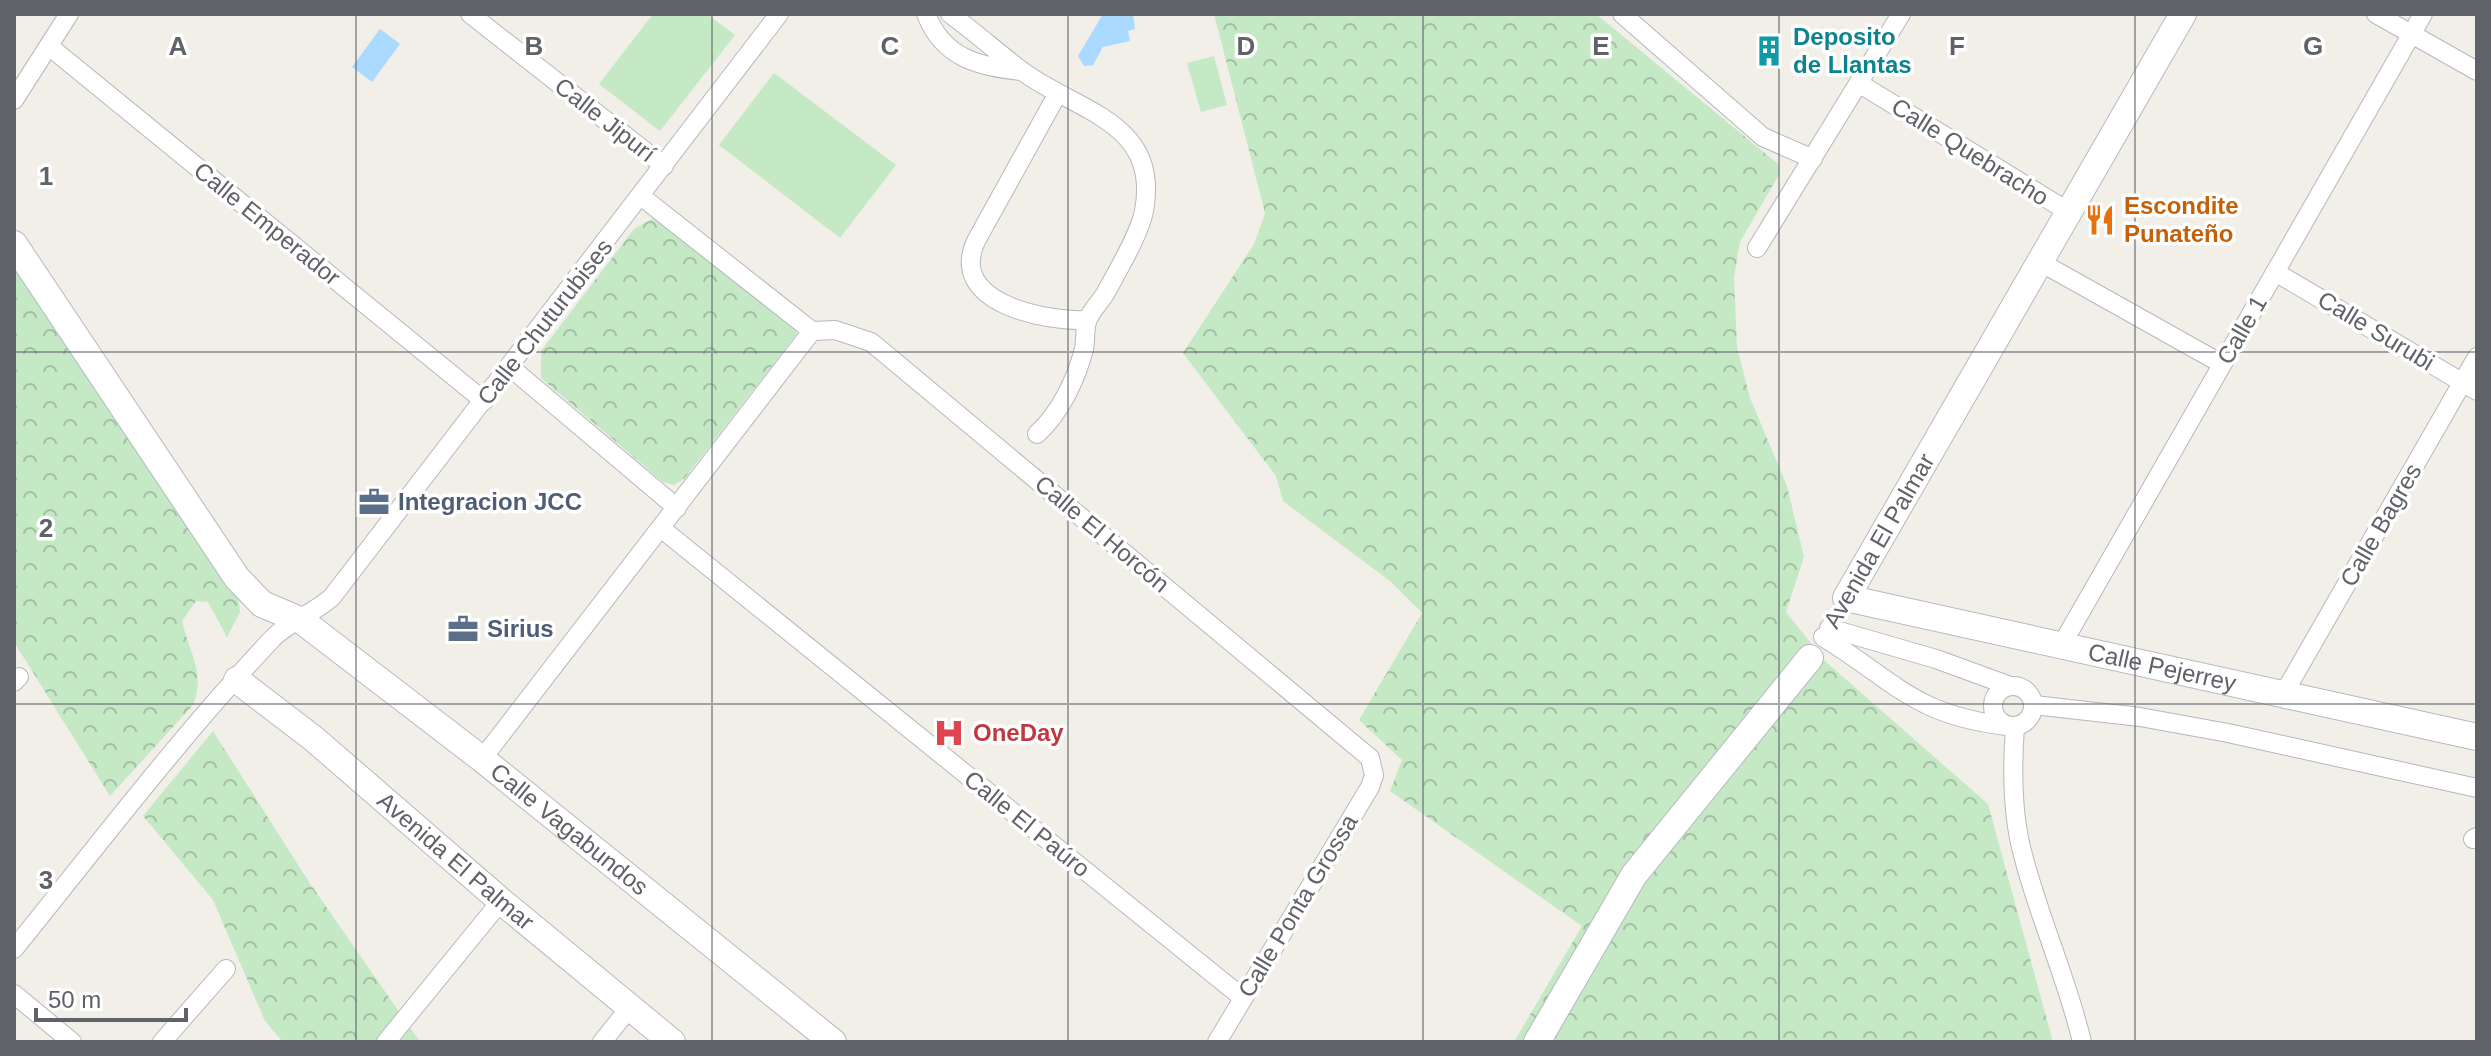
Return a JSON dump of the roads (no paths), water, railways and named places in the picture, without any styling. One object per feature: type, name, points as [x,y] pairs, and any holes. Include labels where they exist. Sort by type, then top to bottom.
[{"type":"street","points":[[14,100],[69,14]]},
{"type":"street","name":"Calle Jipurí","points":[[470,14],[664,166]]},
{"type":"street","name":"Calle Chuturubises","points":[[14,949],[170,756],[274,636],[302,621],[332,597],[511,368],[779,14]]},
{"type":"street","points":[[926,14],[941,41],[983,68],[1022,71]]},
{"type":"street","points":[[950,14],[997,48],[1022,71],[1058,93],[1101,113],[1118,128],[1141,165],[1146,187],[1144,213],[1104,295],[1087,320],[1085,346],[1076,373],[1060,406],[1037,434]]},
{"type":"street","points":[[1622,14],[1763,137],[1813,159]]},
{"type":"street","points":[[1757,248],[1901,14]]},
{"type":"street","name":"Avenida El Palmar","points":[[1537,1042],[1634,875],[1821,641],[2183,14]]},
{"type":"street","points":[[2376,14],[2477,71]]},
{"type":"street","name":"Calle 1","points":[[2061,646],[2423,14]]},
{"type":"street","name":"Calle Emperador","points":[[50,47],[484,401]]},
{"type":"street","name":"Calle Quebracho","points":[[1860,84],[2069,212]]},
{"type":"street","points":[[1058,93],[976,241],[970,265],[981,287],[1019,312],[1057,321],[1087,320]]},
{"type":"street","points":[[482,759],[812,331],[642,197]]},
{"type":"street","name":"Calle Vagabundos","points":[[14,244],[237,578],[262,604],[302,621],[482,759],[833,1042]]},
{"type":"street","points":[[2040,262],[2222,364]]},
{"type":"street","name":"Calle Surubi","points":[[2275,272],[2470,387]]},
{"type":"street","name":"Calle El Horcón","points":[[812,331],[855,333],[871,342],[1367,753],[1374,769]]},
{"type":"street","name":"Calle Bagres","points":[[2284,693],[2470,387],[2477,357]]},
{"type":"street","points":[[511,368],[677,508]]},
{"type":"street","name":"Calle El Paúro","points":[[662,529],[1243,998]]},
{"type":"street","name":"Calle Pejerrey","points":[[1846,598],[2477,737]]},
{"type":"street","points":[[1821,641],[1936,659],[2023,688],[2034,705]]},
{"type":"street","points":[[1821,641],[1905,695],[1937,712],[1966,721],[2011,726],[2029,720],[2034,705]]},
{"type":"street","name":"Avenida El Palmar","points":[[237,680],[314,739],[501,901],[672,1042]]},
{"type":"street","points":[[2010,686],[1997,694],[1993,709],[2000,722],[2011,726]]},
{"type":"street","points":[[2034,705],[2140,717],[2228,733],[2477,788]]},
{"type":"street","points":[[2011,726],[2022,854],[2072,998],[2082,1042]]},
{"type":"street","name":"Calle Ponta Grossa","points":[[1217,1042],[1370,787],[1374,769]]},
{"type":"street","points":[[386,1042],[501,901]]},
{"type":"street","points":[[162,1042],[226,969]]},
{"type":"street","points":[[14,994],[72,1042]]},
{"type":"street","points":[[602,1042],[631,1006]]},
{"type":"water","points":[[1103,14],[1133,14],[1135,29],[1128,31],[1130,41],[1103,47],[1093,65],[1084,66],[1078,56]]},
{"type":"water","points":[[380,29],[400,44],[372,82],[352,67]]},
{"type":"place","name":"Deposito de Llantas","points":[[1769,51]]},
{"type":"place","name":"Escondite Punateño","points":[[2100,220]]},
{"type":"place","name":"Integracion JCC","points":[[374,502]]},
{"type":"place","name":"Sirius","points":[[463,629]]},
{"type":"place","name":"OneDay","points":[[949,733]]}]
